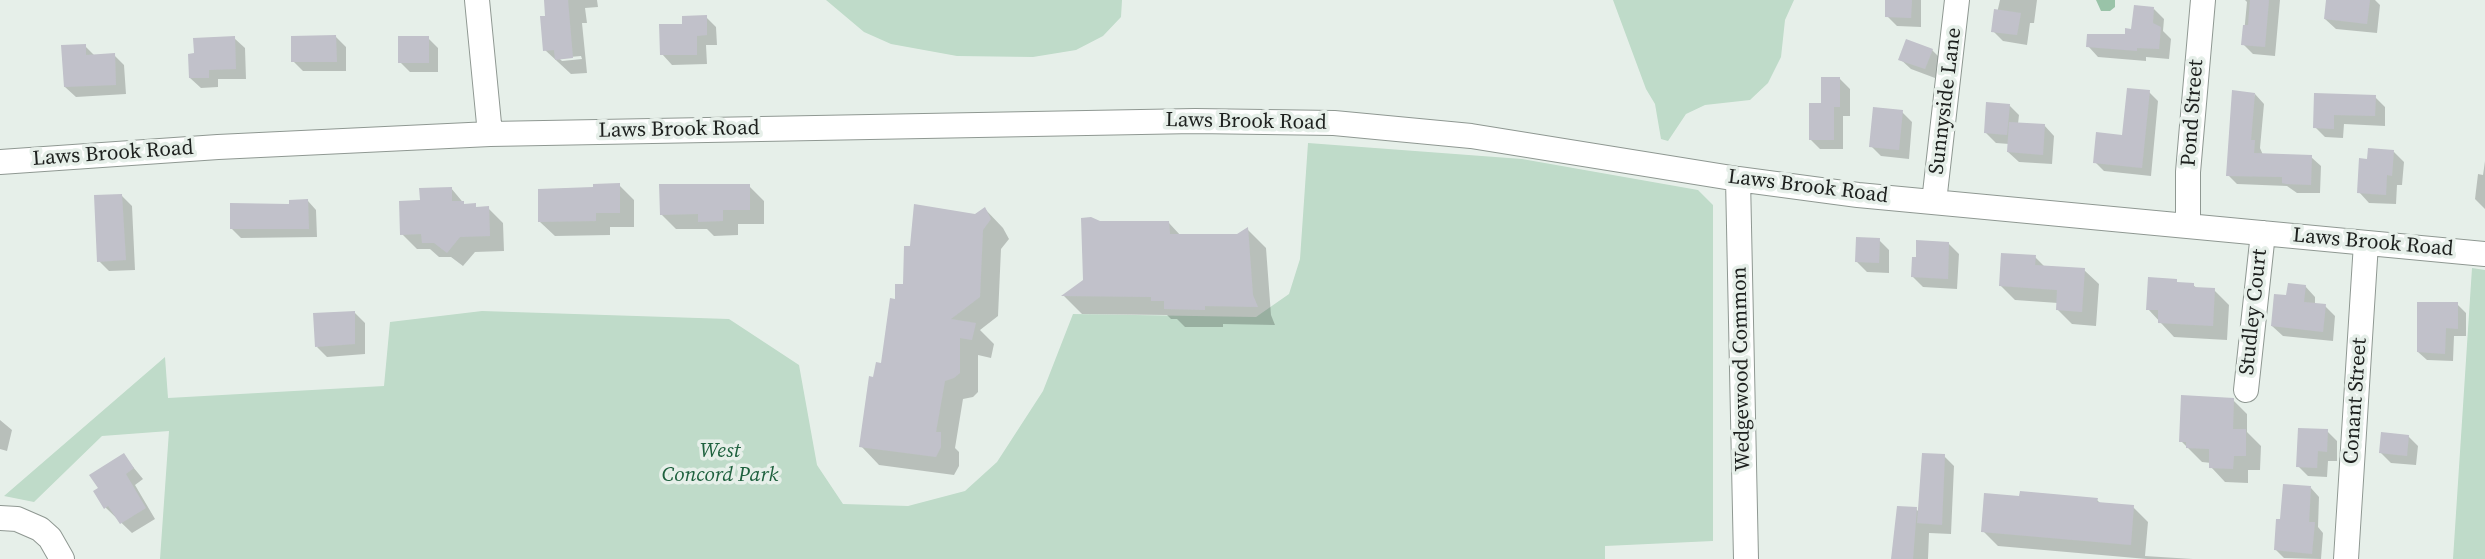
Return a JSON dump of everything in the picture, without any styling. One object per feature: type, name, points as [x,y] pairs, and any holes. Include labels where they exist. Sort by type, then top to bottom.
[{"type":"street","points":[[477,0],[490,134]]},
{"type":"street","name":"Sunnyside Lane","points":[[1934,202],[1957,0]]},
{"type":"street","name":"Pond Street","points":[[2188,226],[2189,160],[2203,0]]},
{"type":"street","name":"Laws Brook Road","points":[[0,162],[218,147],[490,134],[1013,123],[1301,122],[1404,128],[1471,136],[1738,179],[1934,202],[2485,254]]},
{"type":"street","name":"Wedgewood Common","points":[[1738,179],[1746,559]]},
{"type":"street","name":"Studley Court","points":[[2246,390],[2263,233]]},
{"type":"street","name":"Conant Street","points":[[2346,559],[2366,243]]},
{"type":"street","points":[[0,518],[17,519],[40,529],[50,538],[62,559]]},
{"type":"green space","points":[[826,0],[1122,0],[1121,17],[1103,36],[1076,50],[1033,57],[957,56],[891,44],[864,32]]},
{"type":"green space","points":[[1613,0],[1794,0],[1785,20],[1781,57],[1768,83],[1750,100],[1705,105],[1686,114],[1668,141],[1661,139],[1655,104],[1646,89]]},
{"type":"green space","name":"West Concord Park","points":[[1308,143],[1522,159],[1698,190],[1713,205],[1713,541],[1605,546],[1605,559],[160,559],[169,431],[102,436],[34,502],[4,496],[165,357],[168,398],[384,386],[390,322],[482,311],[729,319],[799,365],[817,465],[843,504],[908,506],[965,491],[997,462],[1043,391],[1073,314],[1256,317],[1289,294],[1300,259]]},
{"type":"green space","points":[[2472,268],[2485,270],[2485,559],[2453,559]]},
{"type":"shaded area","points":[[2096,0],[2115,0],[2115,7],[2110,11],[2101,11]]},
{"type":"building","points":[[544,0],[568,0],[573,58],[555,60],[554,50],[543,51],[540,16],[545,16]]},
{"type":"building","points":[[1885,0],[1912,0],[1911,18],[1885,17]]},
{"type":"building","points":[[2250,0],[2269,0],[2265,47],[2241,45],[2243,25],[2248,25]]},
{"type":"building","points":[[2326,0],[2370,0],[2367,24],[2324,19]]},
{"type":"building","points":[[2134,5],[2154,7],[2153,23],[2161,27],[2159,49],[2137,48],[2137,51],[2086,47],[2087,34],[2125,34],[2125,28],[2131,29]]},
{"type":"building","points":[[1994,9],[2021,13],[2017,35],[1991,32]]},
{"type":"building","points":[[707,15],[707,35],[697,36],[697,55],[660,55],[659,24],[682,24],[682,16]]},
{"type":"building","points":[[336,35],[337,62],[291,62],[291,36]]},
{"type":"building","points":[[235,36],[236,69],[209,70],[209,78],[189,78],[188,54],[194,53],[193,38]]},
{"type":"building","points":[[398,36],[429,36],[429,63],[398,63]]},
{"type":"building","points":[[1906,39],[1933,49],[1925,69],[1898,60]]},
{"type":"building","points":[[86,44],[86,55],[115,53],[116,85],[64,87],[61,45]]},
{"type":"building","points":[[1821,77],[1840,77],[1840,107],[1834,107],[1834,140],[1809,140],[1809,103],[1821,103]]},
{"type":"building","points":[[2127,88],[2150,90],[2142,168],[2093,163],[2096,132],[2122,135]]},
{"type":"building","points":[[2232,90],[2255,93],[2251,140],[2255,140],[2254,153],[2312,155],[2311,185],[2282,183],[2282,177],[2226,176]]},
{"type":"building","points":[[2314,93],[2376,95],[2375,116],[2334,115],[2334,129],[2313,128]]},
{"type":"building","points":[[1986,102],[2010,104],[2007,135],[1984,133]]},
{"type":"building","points":[[1873,107],[1903,110],[1899,150],[1869,147]]},
{"type":"building","points":[[2009,122],[2045,124],[2043,155],[2007,152]]},
{"type":"building","points":[[2368,148],[2394,150],[2392,176],[2387,175],[2386,195],[2357,193],[2359,158],[2367,159]]},
{"type":"building","points":[[620,183],[620,213],[596,213],[596,221],[538,222],[538,189]]},
{"type":"building","points":[[659,184],[750,184],[750,210],[723,210],[723,221],[698,222],[698,214],[660,215]]},
{"type":"building","points":[[452,187],[452,201],[476,203],[476,207],[489,206],[490,236],[460,237],[447,253],[434,243],[422,243],[421,234],[400,235],[399,201],[420,200],[419,188]]},
{"type":"building","points":[[122,194],[126,260],[97,262],[94,195]]},
{"type":"building","points":[[308,199],[309,229],[230,229],[230,203],[289,204],[289,200]]},
{"type":"building","points":[[914,204],[975,214],[985,207],[991,219],[983,230],[980,297],[951,319],[976,323],[972,340],[960,338],[960,373],[945,381],[936,432],[941,432],[941,447],[936,457],[859,447],[869,376],[873,377],[876,362],[881,363],[890,298],[895,299],[895,284],[903,284],[904,246],[910,246]]},
{"type":"building","points":[[1091,217],[1100,221],[1169,221],[1170,234],[1237,234],[1248,227],[1253,295],[1258,307],[1205,306],[1205,310],[1164,309],[1164,301],[1151,301],[1151,297],[1061,296],[1083,280],[1081,218]]},
{"type":"building","points":[[1856,237],[1880,238],[1879,263],[1855,262]]},
{"type":"building","points":[[1916,240],[1949,242],[1948,279],[1911,277],[1912,257],[1916,257]]},
{"type":"building","points":[[2001,253],[2036,255],[2035,265],[2085,268],[2082,312],[2056,310],[2057,290],[1999,286]]},
{"type":"building","points":[[2148,277],[2177,279],[2177,282],[2194,283],[2194,287],[2215,288],[2213,326],[2158,323],[2158,310],[2146,310]]},
{"type":"building","points":[[2288,283],[2306,285],[2304,302],[2326,304],[2323,332],[2271,326],[2274,294],[2286,295]]},
{"type":"building","points":[[2417,302],[2458,302],[2458,329],[2446,328],[2445,354],[2417,352]]},
{"type":"building","points":[[355,311],[355,344],[315,347],[313,313]]},
{"type":"building","points":[[2181,395],[2234,398],[2233,429],[2246,429],[2246,456],[2234,456],[2233,469],[2209,468],[2209,449],[2186,448],[2186,442],[2179,442]]},
{"type":"building","points":[[2298,428],[2328,429],[2327,452],[2318,451],[2317,468],[2296,467]]},
{"type":"building","points":[[2381,432],[2409,435],[2407,456],[2379,453]]},
{"type":"building","points":[[124,453],[134,468],[126,474],[146,508],[120,524],[108,506],[104,509],[93,491],[98,488],[89,475]]},
{"type":"building","points":[[1922,453],[1945,454],[1942,525],[1917,523]]},
{"type":"building","points":[[2283,484],[2311,486],[2309,522],[2315,522],[2312,554],[2274,550],[2276,519],[2280,519]]},
{"type":"building","points":[[2020,491],[2098,498],[2097,502],[2134,505],[2131,545],[1981,532],[1984,493],[2019,496]]},
{"type":"building","points":[[1897,506],[1917,507],[1913,559],[1891,559]]}]
